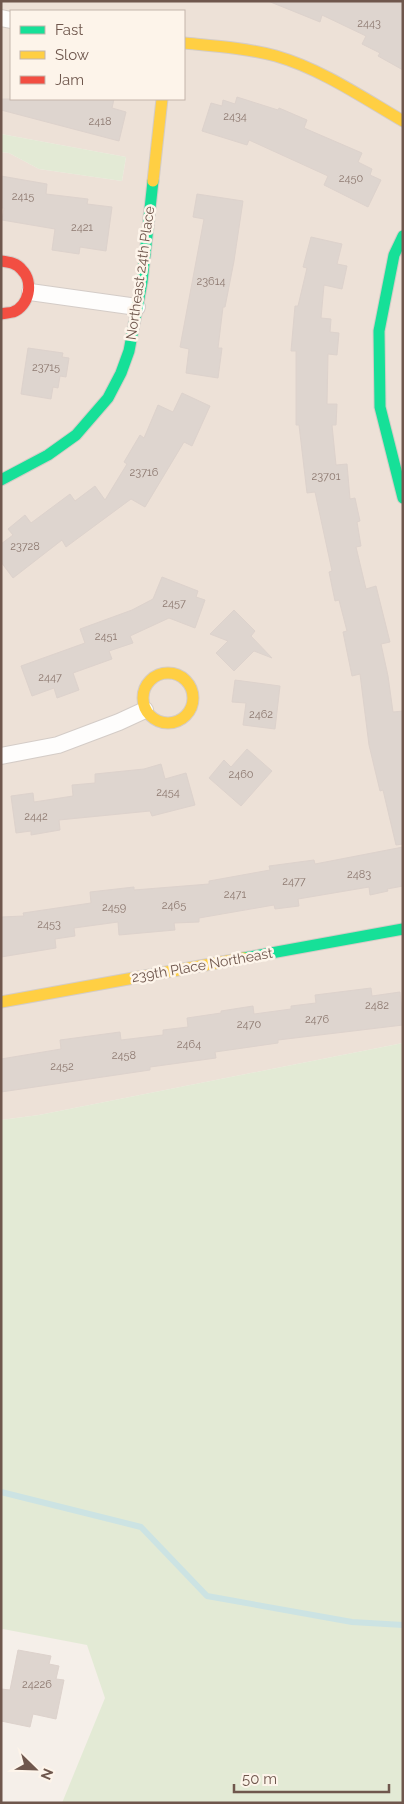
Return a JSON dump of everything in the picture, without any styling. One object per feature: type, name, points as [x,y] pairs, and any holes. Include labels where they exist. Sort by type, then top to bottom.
[{"type":"street","points":[[185,43],[242,48],[289,60],[337,83],[403,121]]},
{"type":"street","name":"Northeast 24th Place","points":[[1,480],[48,455],[76,436],[108,398],[121,373],[129,351],[142,282],[162,100]]},
{"type":"street","points":[[403,236],[394,255],[379,330],[380,407],[403,498]]},
{"type":"street","points":[[1,261],[12,262],[20,267],[26,274],[30,292],[22,306],[15,311],[1,314]]},
{"type":"street","points":[[30,292],[138,307]]},
{"type":"street","points":[[175,674],[188,683],[193,699],[192,707],[181,720],[165,724],[150,717],[145,710],[143,694],[151,679],[158,675],[175,674]]},
{"type":"street","points":[[1,756],[58,745],[145,710]]},
{"type":"street","name":"239th Place Northeast","points":[[1,1002],[403,929]]},
{"type":"shaded area","points":[[1,1],[403,1],[403,1043],[39,1115],[1,1120],[1,152],[9,153],[39,169],[122,181],[126,157],[1,134]]},
{"type":"green space","points":[[1,134],[126,157],[122,181],[39,169],[9,153],[1,152]]},
{"type":"green space","points":[[403,1043],[403,1803],[62,1803],[105,1698],[87,1645],[1,1630],[1,1120],[39,1115]]},
{"type":"building","points":[[268,1],[403,1],[403,70],[378,56],[380,53],[362,44],[366,36],[322,15],[320,22]]},
{"type":"building","points":[[237,97],[278,110],[279,108],[307,120],[304,128],[362,153],[358,162],[372,169],[370,175],[381,180],[368,207],[324,185],[328,176],[249,140],[247,145],[202,131],[211,103],[222,106],[223,100],[235,104]]},
{"type":"building","points":[[1,99],[114,100],[112,108],[126,112],[119,141],[1,110]]},
{"type":"building","points":[[1,176],[47,184],[46,194],[88,199],[87,204],[112,207],[106,251],[80,247],[79,254],[52,250],[55,229],[2,220],[4,208],[1,208]]},
{"type":"building","points":[[197,194],[243,201],[234,261],[225,307],[223,307],[218,348],[222,348],[218,378],[186,373],[189,349],[180,347],[204,219],[193,217]]},
{"type":"building","points":[[311,237],[342,244],[337,264],[347,266],[342,289],[324,285],[321,318],[331,319],[330,332],[339,333],[337,355],[328,354],[327,404],[337,404],[336,425],[332,425],[336,465],[347,464],[350,499],[355,498],[360,521],[357,522],[361,546],[356,547],[366,589],[376,586],[390,642],[381,644],[393,712],[403,711],[403,844],[396,845],[383,790],[380,791],[369,745],[360,674],[352,676],[343,632],[347,631],[339,600],[335,601],[329,572],[332,571],[315,492],[307,493],[299,425],[296,425],[296,351],[291,351],[295,306],[298,306],[307,268],[303,267]]},
{"type":"building","points":[[28,348],[63,353],[62,357],[69,358],[66,377],[60,376],[58,388],[53,387],[51,399],[21,394]]},
{"type":"building","points":[[182,393],[210,406],[192,446],[184,442],[145,507],[131,499],[66,547],[62,540],[13,578],[1,562],[1,544],[13,535],[8,529],[25,515],[31,523],[70,494],[75,501],[95,486],[105,500],[127,464],[124,462],[140,435],[144,438],[158,405],[173,412]]},
{"type":"building","points":[[162,577],[198,591],[196,597],[205,600],[195,628],[169,618],[130,636],[133,643],[109,651],[112,659],[73,673],[79,690],[57,698],[54,688],[32,696],[21,666],[85,643],[80,629],[132,610],[153,599]]},
{"type":"building","points":[[234,610],[255,631],[251,636],[272,658],[254,651],[234,671],[216,653],[228,641],[210,634]]},
{"type":"building","points":[[235,680],[280,686],[275,729],[243,725],[246,703],[232,702]]},
{"type":"building","points":[[247,749],[272,771],[241,806],[209,778],[224,760],[231,767]]},
{"type":"building","points":[[161,764],[165,779],[186,773],[195,805],[152,816],[150,811],[59,820],[60,830],[31,835],[31,831],[16,833],[11,796],[33,793],[34,802],[73,796],[72,785],[95,783],[95,774],[144,769]]},
{"type":"building","points":[[403,847],[403,886],[387,889],[388,891],[370,895],[369,887],[298,899],[299,906],[275,909],[274,905],[199,918],[199,922],[174,923],[175,930],[119,935],[118,922],[74,928],[75,936],[55,939],[56,948],[1,957],[1,917],[24,916],[23,913],[91,903],[90,892],[134,887],[134,890],[209,884],[209,881],[270,870],[269,866],[314,860],[315,864]]},
{"type":"building","points":[[371,988],[372,996],[400,992],[403,1025],[278,1040],[278,1043],[215,1052],[216,1058],[150,1067],[150,1070],[1,1092],[1,1059],[61,1049],[60,1040],[120,1032],[121,1040],[163,1035],[163,1030],[188,1027],[187,1018],[253,1006],[254,1014],[291,1009],[291,1006],[316,1003],[315,995]]},
{"type":"building","points":[[18,1650],[51,1656],[49,1664],[59,1666],[56,1679],[64,1680],[56,1719],[33,1714],[30,1727],[1,1721],[1,1689],[10,1690]]},
{"type":"waterway","points":[[1,1492],[141,1527],[207,1596],[352,1622],[403,1625]]},
{"type":"traffic: fast","points":[[1,480],[48,455],[76,435],[108,398],[121,373],[129,351],[142,282],[153,181]]},
{"type":"traffic: fast","points":[[403,236],[394,255],[379,331],[380,407],[403,498]]},
{"type":"traffic: fast","points":[[244,958],[403,929]]},
{"type":"traffic: slow","points":[[185,43],[253,51],[293,62],[341,84],[403,121]]},
{"type":"traffic: slow","points":[[153,181],[162,100]]},
{"type":"traffic: slow","points":[[163,673],[173,673],[186,680],[193,693],[193,698],[193,703],[186,716],[173,723],[163,723],[154,719],[147,712],[143,703],[143,693],[147,684],[154,677],[163,673]]},
{"type":"traffic: slow","points":[[1,1002],[244,958]]},
{"type":"traffic: jam","points":[[1,261],[18,266],[26,275],[29,287],[23,305],[13,312],[1,314]]}]
